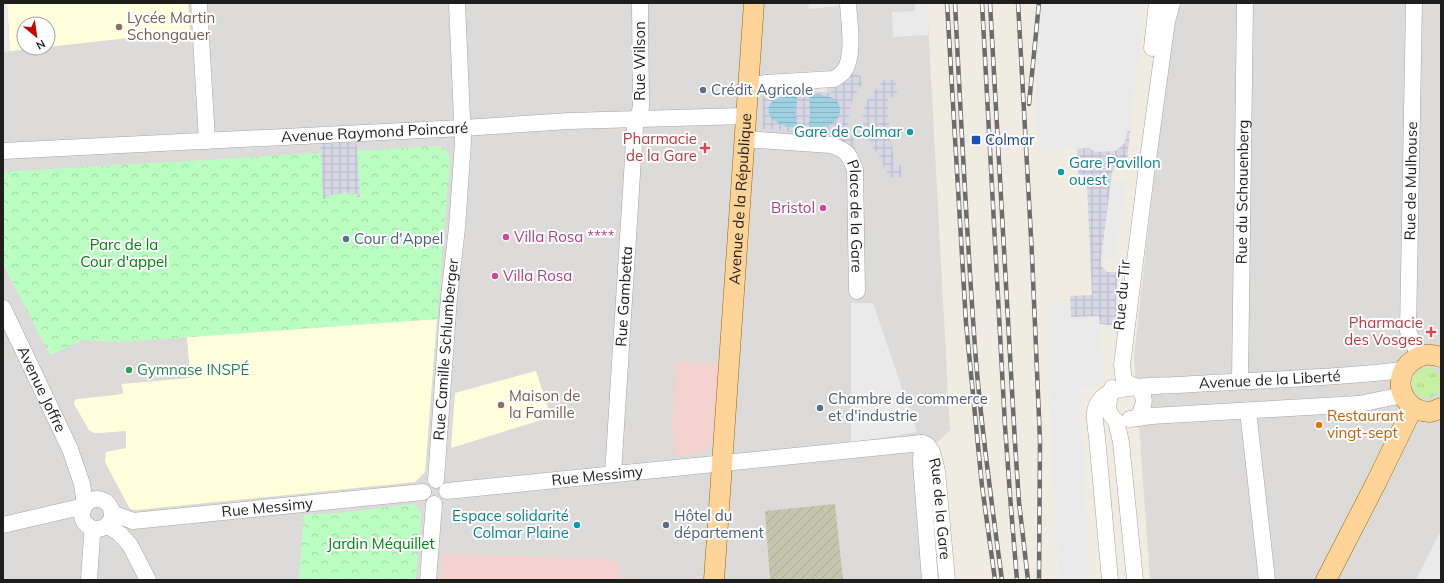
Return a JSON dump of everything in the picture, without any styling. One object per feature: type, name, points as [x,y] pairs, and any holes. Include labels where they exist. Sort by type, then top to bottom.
[{"type":"main road","name":"Avenue de la République","points":[[725,580],[728,462],[749,139],[745,116],[749,86],[754,3]]},
{"type":"main road","points":[[1441,358],[1431,355],[1419,356],[1406,366],[1403,370],[1400,381],[1408,401],[1430,412],[1441,408]]},
{"type":"main road","points":[[1327,580],[1376,483],[1408,401]]},
{"type":"main road","name":"Avenue de la République","points":[[714,580],[728,462]]},
{"type":"street","points":[[199,3],[207,141]]},
{"type":"street","name":"Rue Camille Schlumberger","points":[[442,485],[448,304],[457,228],[464,128],[457,3]]},
{"type":"street","name":"Rue Wilson","points":[[638,118],[641,107],[640,3]]},
{"type":"street","name":"Rue du Tir","points":[[1112,391],[1141,173],[1157,3]]},
{"type":"street","name":"Rue du Tir","points":[[1141,173],[1166,21],[1172,3]]},
{"type":"street","name":"Rue du Schauenberg","points":[[1240,381],[1245,3]]},
{"type":"street","name":"Rue de Mulhouse","points":[[1414,3],[1408,331],[1419,356]]},
{"type":"street","points":[[749,86],[765,83],[834,79],[844,72],[848,65],[850,56],[848,4]]},
{"type":"street","name":"Avenue Raymond Poincaré","points":[[3,152],[464,128],[569,121],[745,116]]},
{"type":"street","name":"Rue Gambetta","points":[[613,474],[635,127],[638,118]]},
{"type":"street","name":"Place de la Gare","points":[[749,139],[831,145],[843,150],[851,157],[855,170],[857,291]]},
{"type":"street","name":"Rue du Tir","points":[[1129,270],[1122,375],[1124,381],[1137,387]]},
{"type":"street","name":"Avenue Joffre","points":[[3,308],[70,449],[82,484],[84,508]]},
{"type":"street","name":"Avenue de la Liberté","points":[[1112,391],[1137,387],[1358,375],[1403,370]]},
{"type":"street","points":[[1137,387],[1144,396],[1144,403],[1138,418]]},
{"type":"street","points":[[1112,391],[1107,402],[1111,416],[1116,421],[1121,442],[1135,580]]},
{"type":"street","points":[[1110,580],[1098,437],[1094,415],[1101,400],[1112,391]]},
{"type":"street","name":"Avenue de la Liberté","points":[[1098,437],[1106,425],[1116,421],[1138,418],[1408,401]]},
{"type":"street","points":[[1248,411],[1267,580]]},
{"type":"street","name":"Rue Messimy","points":[[442,485],[613,474],[919,443]]},
{"type":"street","name":"Rue de la Gare","points":[[930,580],[919,443],[927,445],[932,452],[937,471],[947,580]]},
{"type":"street","name":"Avenue Joffre","points":[[70,449],[104,501]]},
{"type":"street","points":[[428,580],[429,498],[424,488],[428,482],[442,485],[447,495],[444,501],[438,504],[429,498]]},
{"type":"street","name":"Rue Messimy","points":[[104,523],[117,515],[133,521],[429,498]]},
{"type":"street","points":[[89,580],[92,536],[104,523],[110,505],[104,501],[96,499],[91,500],[84,508],[83,518],[85,523],[104,523],[120,534],[130,545],[148,580]]},
{"type":"street","points":[[3,525],[76,508],[84,508]]},
{"type":"shaded area","points":[[3,3],[927,3],[950,430],[930,449],[943,580],[3,580]]},
{"type":"shaded area","points":[[3,3],[7,3],[10,51],[3,52]]},
{"type":"shaded area","name":"Lycée Martin Schongauer","points":[[7,3],[188,3],[190,31],[56,46],[56,16],[16,16],[16,50],[10,51]]},
{"type":"shaded area","points":[[809,3],[850,3],[850,5],[808,9]]},
{"type":"shaded area","points":[[915,3],[928,3],[928,35],[893,37],[892,12],[915,11]]},
{"type":"shaded area","points":[[1043,3],[1143,3],[1144,15],[1130,130],[1127,133],[1125,142],[1120,149],[1103,152],[1093,152],[1089,148],[1038,152],[1035,108],[1039,29]]},
{"type":"shaded area","points":[[1175,3],[1441,3],[1441,580],[1150,580],[1134,356]]},
{"type":"shaded area","points":[[828,70],[826,92],[773,90],[773,74]]},
{"type":"shaded area","points":[[854,72],[865,79],[853,98],[849,112],[848,126],[856,148],[850,152],[825,140],[825,135],[763,129],[763,92],[831,93],[832,89],[845,82]]},
{"type":"shaded area","points":[[884,80],[896,80],[897,97],[888,97],[889,132],[894,165],[901,165],[901,177],[890,178],[879,155],[870,144],[864,127],[863,115],[865,105],[868,99]]},
{"type":"shaded area","points":[[1130,130],[1127,162],[1118,165],[1114,168],[1112,173],[1101,259],[1101,266],[1107,272],[1120,272],[1121,274],[1117,280],[1117,326],[1100,324],[1099,316],[1071,317],[1070,296],[1092,295],[1087,185],[1079,184],[1077,149],[1089,148],[1096,152],[1115,151],[1123,145],[1127,133]]},
{"type":"shaded area","points":[[356,133],[360,197],[357,197],[357,194],[347,194],[348,192],[345,191],[344,194],[338,194],[337,192],[336,194],[326,196],[327,199],[323,199],[320,135]]},
{"type":"shaded area","points":[[1111,178],[1127,179],[1114,261],[1101,259]]},
{"type":"shaded area","points":[[1070,302],[1071,317],[1099,316],[1104,377],[1102,383],[1097,387],[1081,390],[1089,580],[1059,580],[1049,393],[1047,304]]},
{"type":"shaded area","points":[[851,303],[873,303],[917,432],[851,443]]},
{"type":"shaded area","points":[[437,319],[425,472],[415,482],[136,510],[130,509],[105,462],[106,452],[126,448],[126,431],[94,433],[89,430],[74,404],[75,400],[78,399],[123,394],[122,384],[190,378],[187,337]]},
{"type":"shaded area","points":[[676,361],[719,364],[713,443],[704,453],[675,456],[672,422]]},
{"type":"shaded area","name":"Maison de la Famille","points":[[536,371],[551,417],[451,448],[455,393]]},
{"type":"shaded area","points":[[835,504],[843,580],[770,580],[765,511]]},
{"type":"shaded area","points":[[1441,530],[1441,580],[1416,580]]},
{"type":"shaded area","points":[[442,554],[606,559],[607,561],[619,562],[620,578],[659,580],[440,580]]},
{"type":"green space","name":"Parc de la Cour d'appel","points":[[438,146],[446,150],[450,160],[437,319],[120,342],[83,340],[50,355],[3,264],[3,172]]},
{"type":"green space","points":[[1427,368],[1438,372],[1442,383],[1438,394],[1427,398],[1416,394],[1412,383],[1416,372]]},
{"type":"green space","name":"Jardin Méquillet","points":[[414,504],[421,512],[416,580],[299,580],[304,515],[338,513]]},
{"type":"water","points":[[809,94],[820,94],[836,100],[840,110],[838,118],[830,125],[821,127],[820,129],[809,128]]},
{"type":"water","points":[[798,95],[795,113],[798,127],[785,127],[785,125],[778,123],[773,119],[768,110],[772,102],[785,96]]},
{"type":"railway","points":[[947,3],[966,323],[982,486],[995,580]]},
{"type":"railway","points":[[955,3],[967,227],[978,388],[1002,580]]},
{"type":"railway","points":[[982,3],[1005,426],[1017,580]]},
{"type":"railway","points":[[990,3],[1015,443],[1019,502],[1028,580]]},
{"type":"railway","points":[[1018,3],[1032,255],[1040,441],[1039,580]]},
{"type":"railway","points":[[1029,104],[1039,3]]},
{"type":"place","name":"Lycée Martin Schongauer","points":[[119,27]]},
{"type":"place","name":"Crédit Agricole","points":[[703,90]]},
{"type":"place","name":"Gare de Colmar","points":[[910,132]]},
{"type":"place","name":"Colmar","points":[[976,140]]},
{"type":"place","name":"Pharmacie de la Gare","points":[[705,148]]},
{"type":"place","name":"Gare Pavillon ouest","points":[[1061,172]]},
{"type":"place","name":"Bristol","points":[[823,208]]},
{"type":"place","name":"Villa Rosa ****","points":[[506,237]]},
{"type":"place","name":"Cour d'Appel","points":[[346,239]]},
{"type":"place","name":"Villa Rosa","points":[[495,276]]},
{"type":"place","name":"Pharmacie des Vosges","points":[[1431,332]]},
{"type":"place","name":"Gymnase INSPÉ","points":[[129,370]]},
{"type":"place","name":"Maison de la Famille","points":[[501,405]]},
{"type":"place","name":"Chambre de commerce et d'industrie","points":[[820,408]]},
{"type":"place","name":"Restaurant vingt-sept","points":[[1319,425]]},
{"type":"place","name":"Espace solidarité Colmar Plaine","points":[[577,525]]},
{"type":"place","name":"Hôtel du département","points":[[666,525]]}]
